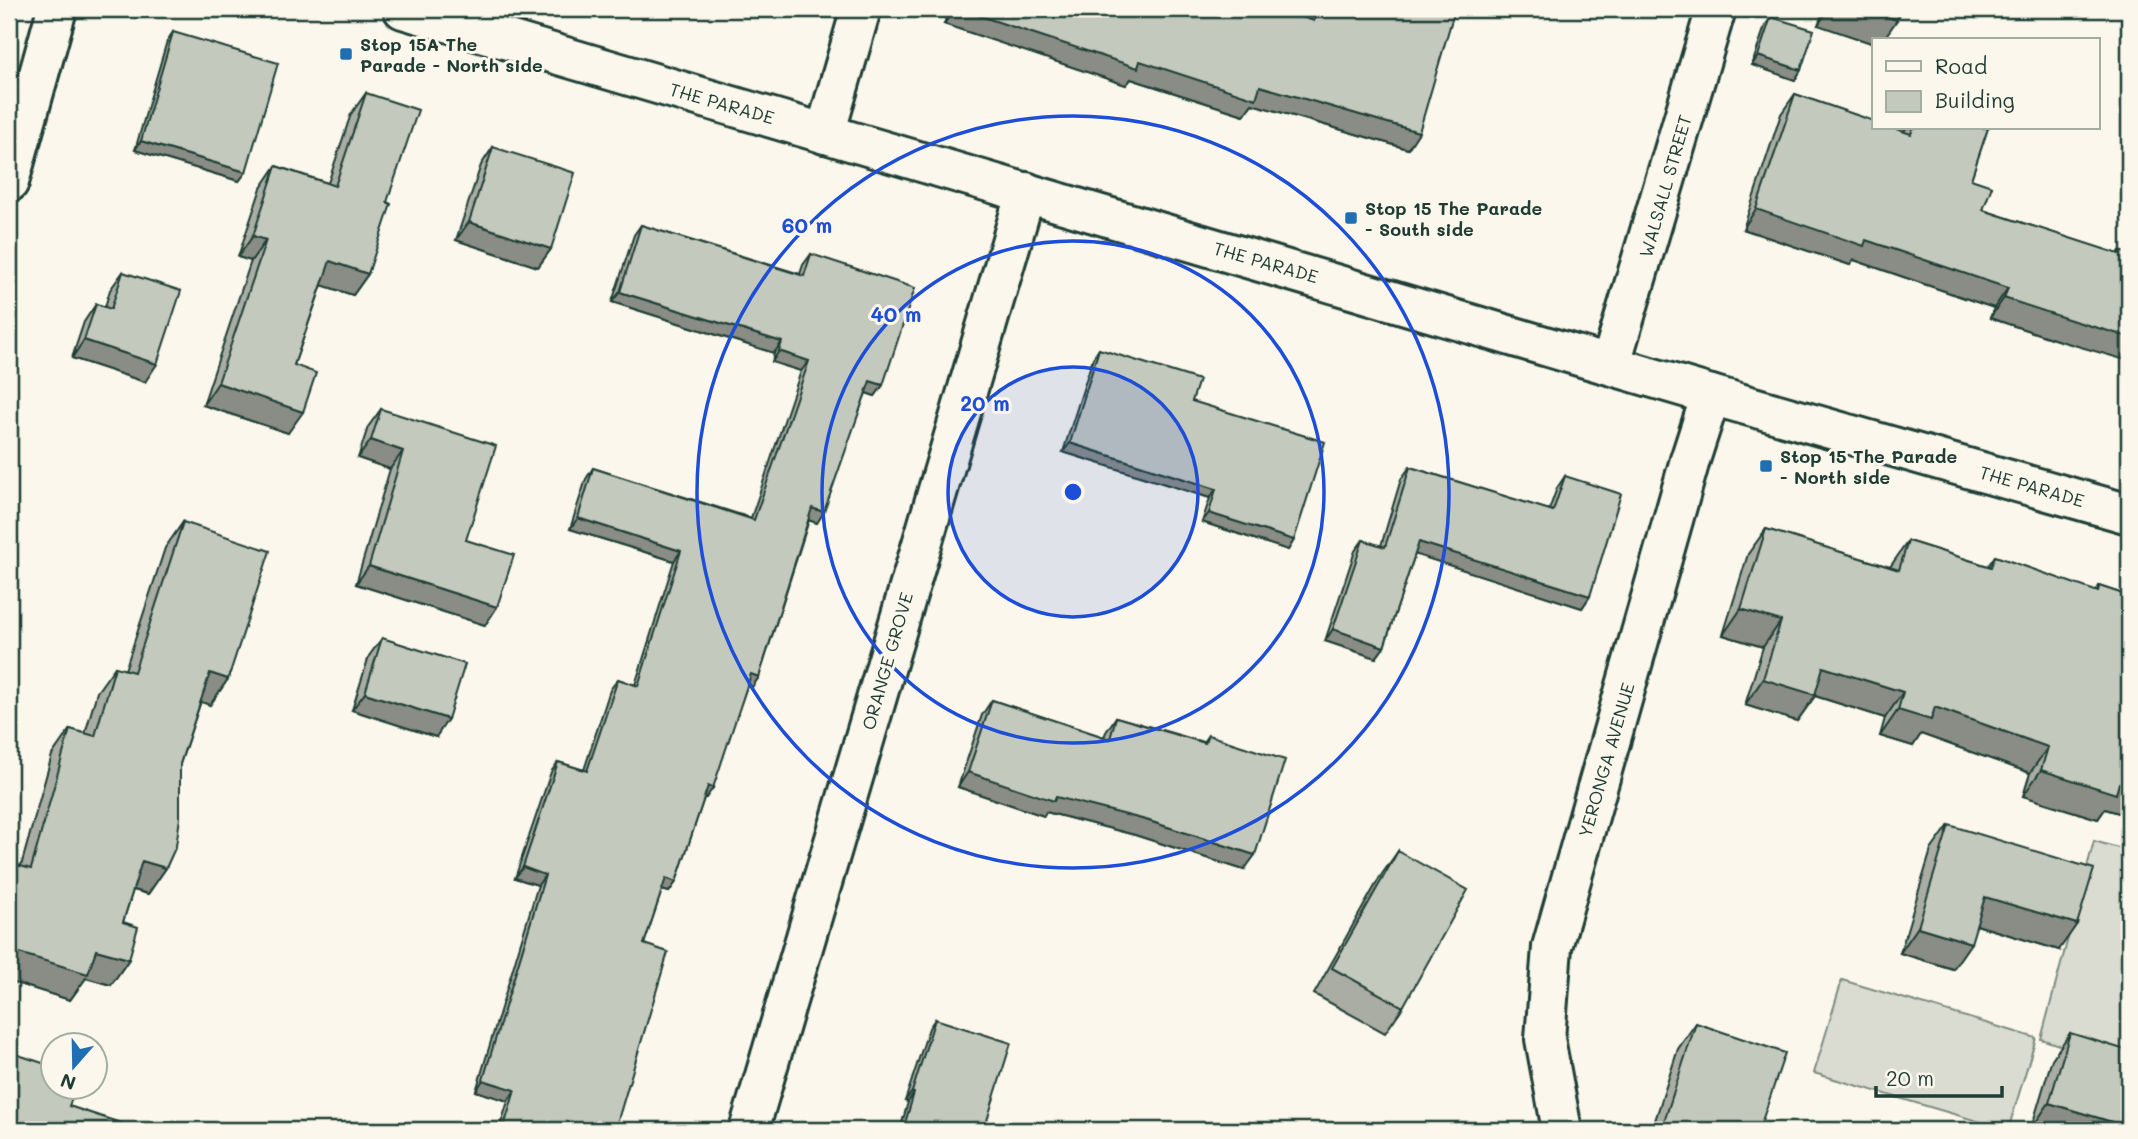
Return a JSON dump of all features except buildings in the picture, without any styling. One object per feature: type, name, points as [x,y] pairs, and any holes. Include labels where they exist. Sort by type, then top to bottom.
[{"type":"street","points":[[9,182],[57,9]]},
{"type":"street","name":"THE PARADE","points":[[403,9],[1612,363],[1711,395],[2129,514]]},
{"type":"street","points":[[825,134],[861,9]]},
{"type":"street","name":"WALSALL STREET","points":[[1612,363],[1716,9]]},
{"type":"street","name":"ORANGE GROVE","points":[[749,1130],[1026,192]]},
{"type":"street","name":"YERONGA AVENUE","points":[[1562,1130],[1545,1040],[1552,947],[1711,395]]},
{"type":"shaded area","points":[[2094,841],[2129,851],[2129,1068],[2041,1039]]},
{"type":"shaded area","points":[[1842,980],[2036,1038],[2008,1130],[1814,1073]]},
{"type":"place","name":"Stop 15A The Parade - North side","points":[[346,54]]},
{"type":"place","name":"Stop 15 The Parade - South side","points":[[1351,218]]},
{"type":"place","name":"Stop 15 The Parade - North side","points":[[1766,466]]}]
